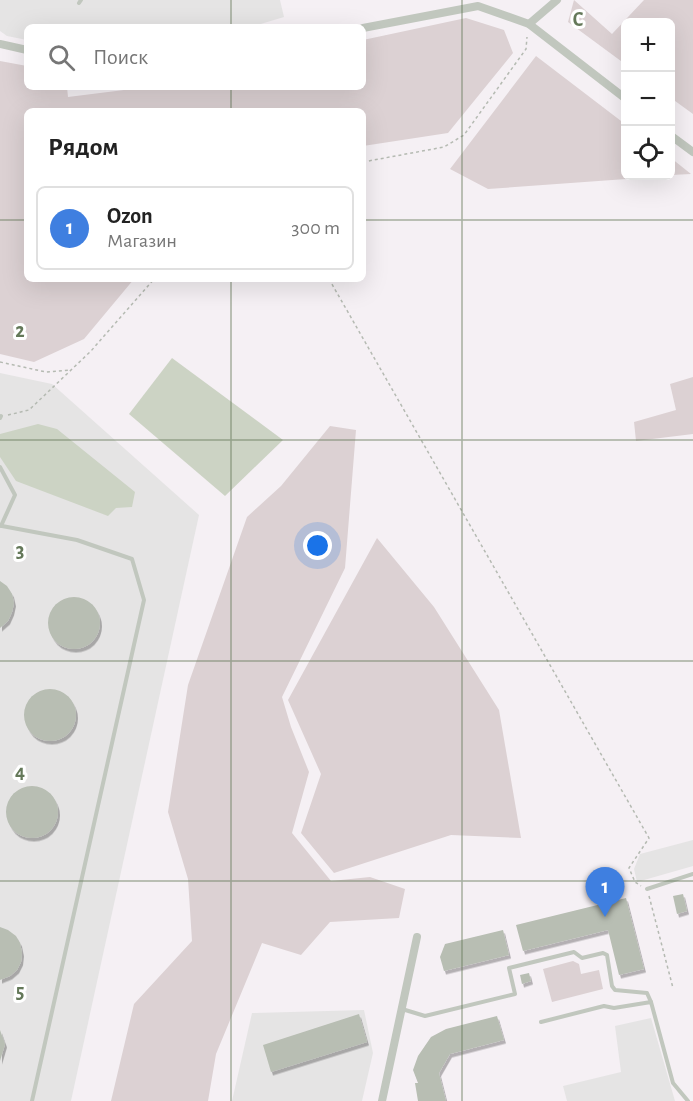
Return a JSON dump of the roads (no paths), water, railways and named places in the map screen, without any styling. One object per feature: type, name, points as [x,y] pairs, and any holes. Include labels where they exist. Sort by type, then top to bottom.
[{"type":"street","points":[[529,24],[557,0]]},
{"type":"street","points":[[366,27],[478,6],[529,24],[621,95]]},
{"type":"street","points":[[0,44],[24,49]]},
{"type":"street","points":[[675,139],[693,152]]},
{"type":"street","points":[[382,1101],[417,938]]},
{"type":"lane","points":[[0,467],[15,495],[1,526],[77,540],[132,559],[144,600],[32,1101]]},
{"type":"lane","points":[[647,889],[693,874]]},
{"type":"lane","points":[[402,1009],[425,1016],[515,994],[509,968],[574,952],[582,958],[603,953],[607,955],[612,986],[615,990],[648,993],[673,1083],[688,1101]]},
{"type":"lane","points":[[541,1022],[604,1006],[614,1008],[651,1002]]},
{"type":"place","name":"Ozon","points":[[605,917]]}]
